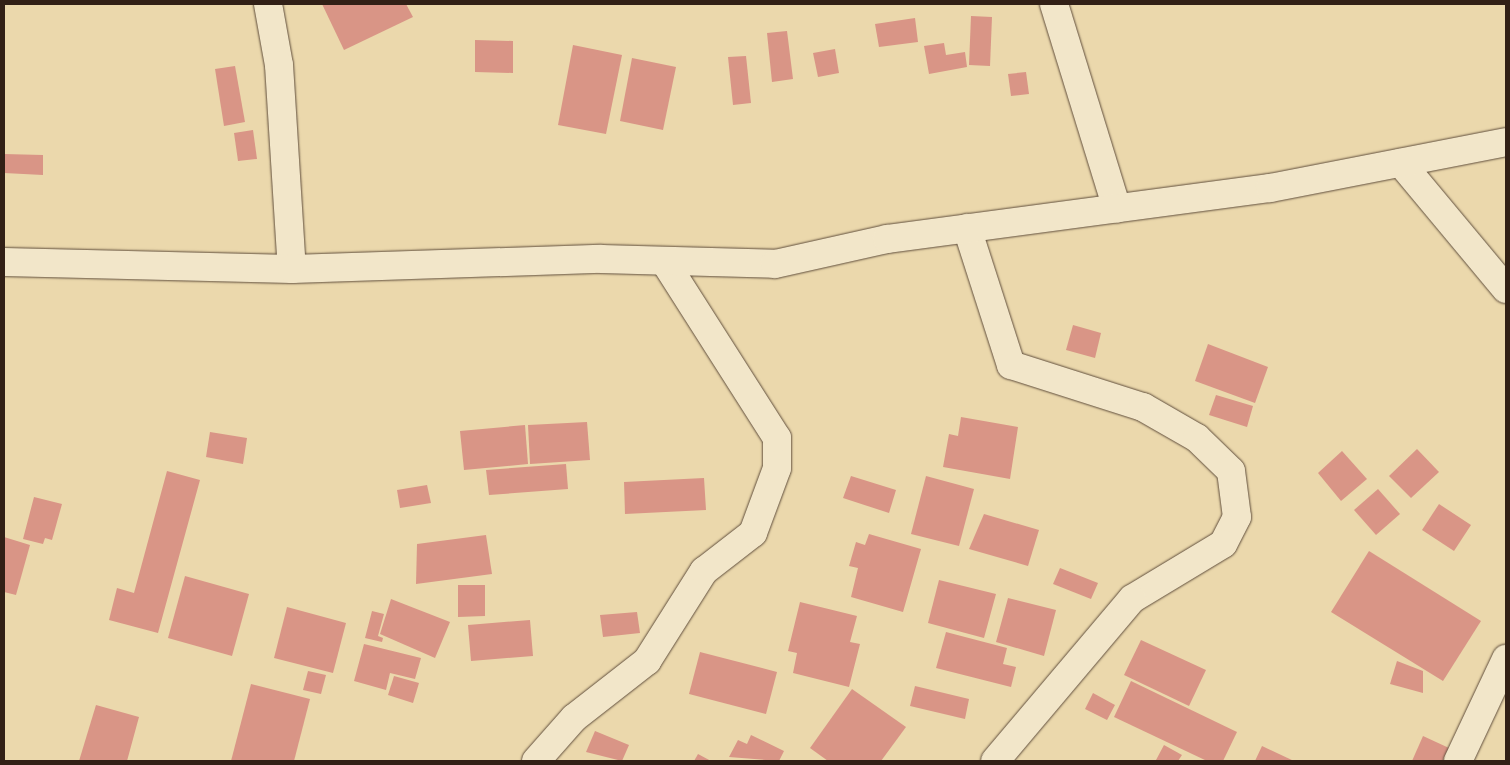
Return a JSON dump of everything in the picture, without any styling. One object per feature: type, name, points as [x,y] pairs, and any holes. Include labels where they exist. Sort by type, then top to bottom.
[{"type":"street","points":[[268,4],[279,65],[292,269]]},
{"type":"street","points":[[1054,4],[1117,209]]},
{"type":"street","points":[[4,262],[292,269],[601,259],[776,264],[887,239],[1270,188],[1506,142]]},
{"type":"street","points":[[1402,163],[1506,289]]},
{"type":"street","points":[[967,228],[1011,365],[1143,407],[1197,438],[1231,471],[1237,516],[1223,544],[1132,599],[995,761]]},
{"type":"street","points":[[536,761],[574,718],[647,661],[704,572],[753,533],[777,468],[777,438],[665,262]]},
{"type":"street","points":[[1458,761],[1506,659]]},
{"type":"building","points":[[322,4],[406,4],[413,17],[344,50]]},
{"type":"building","points":[[971,16],[992,17],[990,66],[969,65]]},
{"type":"building","points":[[915,18],[918,42],[879,47],[875,24]]},
{"type":"building","points":[[787,31],[793,79],[772,82],[767,33]]},
{"type":"building","points":[[475,40],[513,41],[513,73],[475,72]]},
{"type":"building","points":[[944,43],[946,55],[965,52],[967,67],[929,74],[924,46]]},
{"type":"building","points":[[573,45],[622,55],[606,134],[558,125]]},
{"type":"building","points":[[835,49],[839,73],[818,77],[813,53]]},
{"type":"building","points":[[746,56],[751,103],[733,105],[728,57]]},
{"type":"building","points":[[632,58],[676,67],[663,130],[620,121]]},
{"type":"building","points":[[235,66],[245,122],[224,126],[215,69]]},
{"type":"building","points":[[1026,72],[1029,94],[1011,96],[1008,74]]},
{"type":"building","points":[[253,130],[257,159],[238,161],[234,133]]},
{"type":"building","points":[[4,154],[43,155],[43,175],[4,173]]},
{"type":"building","points":[[1073,325],[1101,333],[1095,358],[1066,350]]},
{"type":"building","points":[[1208,344],[1268,367],[1255,403],[1195,381]]},
{"type":"building","points":[[1216,395],[1253,406],[1247,427],[1209,415]]},
{"type":"building","points":[[961,417],[1018,427],[1010,479],[943,467],[949,434],[958,436]]},
{"type":"building","points":[[587,422],[590,460],[530,464],[528,425]]},
{"type":"building","points":[[525,425],[528,464],[464,470],[460,431]]},
{"type":"building","points":[[210,432],[247,438],[243,464],[206,457]]},
{"type":"building","points":[[1417,449],[1439,472],[1411,498],[1389,476]]},
{"type":"building","points":[[1342,451],[1367,479],[1341,501],[1318,473]]},
{"type":"building","points":[[566,464],[568,489],[489,495],[486,470]]},
{"type":"building","points":[[167,471],[200,480],[158,633],[109,620],[117,588],[134,593]]},
{"type":"building","points":[[851,476],[896,490],[889,513],[843,498]]},
{"type":"building","points":[[926,476],[974,489],[959,546],[911,534]]},
{"type":"building","points":[[704,478],[706,510],[625,514],[624,482]]},
{"type":"building","points":[[427,485],[431,503],[400,508],[397,490]]},
{"type":"building","points":[[1378,489],[1400,514],[1376,535],[1354,510]]},
{"type":"building","points":[[34,497],[62,504],[52,540],[45,538],[43,544],[23,539]]},
{"type":"building","points":[[1439,504],[1471,525],[1454,551],[1422,530]]},
{"type":"building","points":[[984,514],[1039,530],[1028,566],[969,549]]},
{"type":"building","points":[[869,534],[921,549],[903,612],[851,597],[858,568],[849,566],[856,542],[865,545]]},
{"type":"building","points":[[486,535],[492,574],[416,584],[417,544]]},
{"type":"building","points":[[4,537],[30,545],[16,595],[4,592]]},
{"type":"building","points":[[1369,551],[1481,621],[1443,681],[1331,612]]},
{"type":"building","points":[[1060,568],[1098,583],[1091,599],[1053,584]]},
{"type":"building","points":[[185,576],[249,594],[232,656],[168,638]]},
{"type":"building","points":[[939,580],[996,594],[984,638],[928,623]]},
{"type":"building","points":[[458,585],[485,585],[485,616],[458,617]]},
{"type":"building","points":[[1008,598],[1056,610],[1044,656],[996,642]]},
{"type":"building","points":[[391,599],[450,622],[435,658],[380,634]]},
{"type":"building","points":[[800,602],[857,616],[850,642],[860,644],[849,687],[793,673],[797,653],[788,651]]},
{"type":"building","points":[[287,607],[346,623],[333,673],[274,658]]},
{"type":"building","points":[[372,611],[384,614],[378,636],[383,638],[382,642],[365,638]]},
{"type":"building","points":[[637,612],[640,633],[603,637],[600,615]]},
{"type":"building","points":[[530,620],[533,656],[471,661],[468,625]]},
{"type":"building","points":[[946,632],[1007,648],[1003,664],[1016,667],[1011,687],[936,668]]},
{"type":"building","points":[[1141,640],[1206,670],[1189,706],[1124,675]]},
{"type":"building","points":[[364,644],[421,658],[415,679],[390,673],[386,690],[354,681]]},
{"type":"building","points":[[700,652],[777,672],[766,714],[689,694]]},
{"type":"building","points":[[1397,661],[1423,671],[1423,693],[1390,684]]},
{"type":"building","points":[[308,671],[326,675],[321,694],[303,690]]},
{"type":"building","points":[[394,676],[419,683],[413,703],[388,695]]},
{"type":"building","points":[[1131,681],[1237,732],[1223,761],[1207,761],[1114,717]]},
{"type":"building","points":[[251,684],[310,699],[294,761],[231,761]]},
{"type":"building","points":[[915,686],[969,699],[965,719],[910,706]]},
{"type":"building","points":[[852,689],[906,727],[881,761],[828,761],[810,748]]},
{"type":"building","points":[[1093,693],[1115,705],[1107,720],[1085,709]]},
{"type":"building","points":[[96,705],[139,717],[127,761],[79,761]]},
{"type":"building","points":[[595,731],[629,745],[622,761],[586,752]]},
{"type":"building","points":[[751,735],[784,751],[779,761],[729,757],[738,740],[747,744]]},
{"type":"building","points":[[1423,736],[1449,748],[1443,761],[1412,761]]},
{"type":"building","points":[[1164,745],[1182,755],[1178,761],[1156,760]]},
{"type":"building","points":[[1262,746],[1294,761],[1255,761]]},
{"type":"building","points":[[698,754],[711,761],[694,761]]}]
